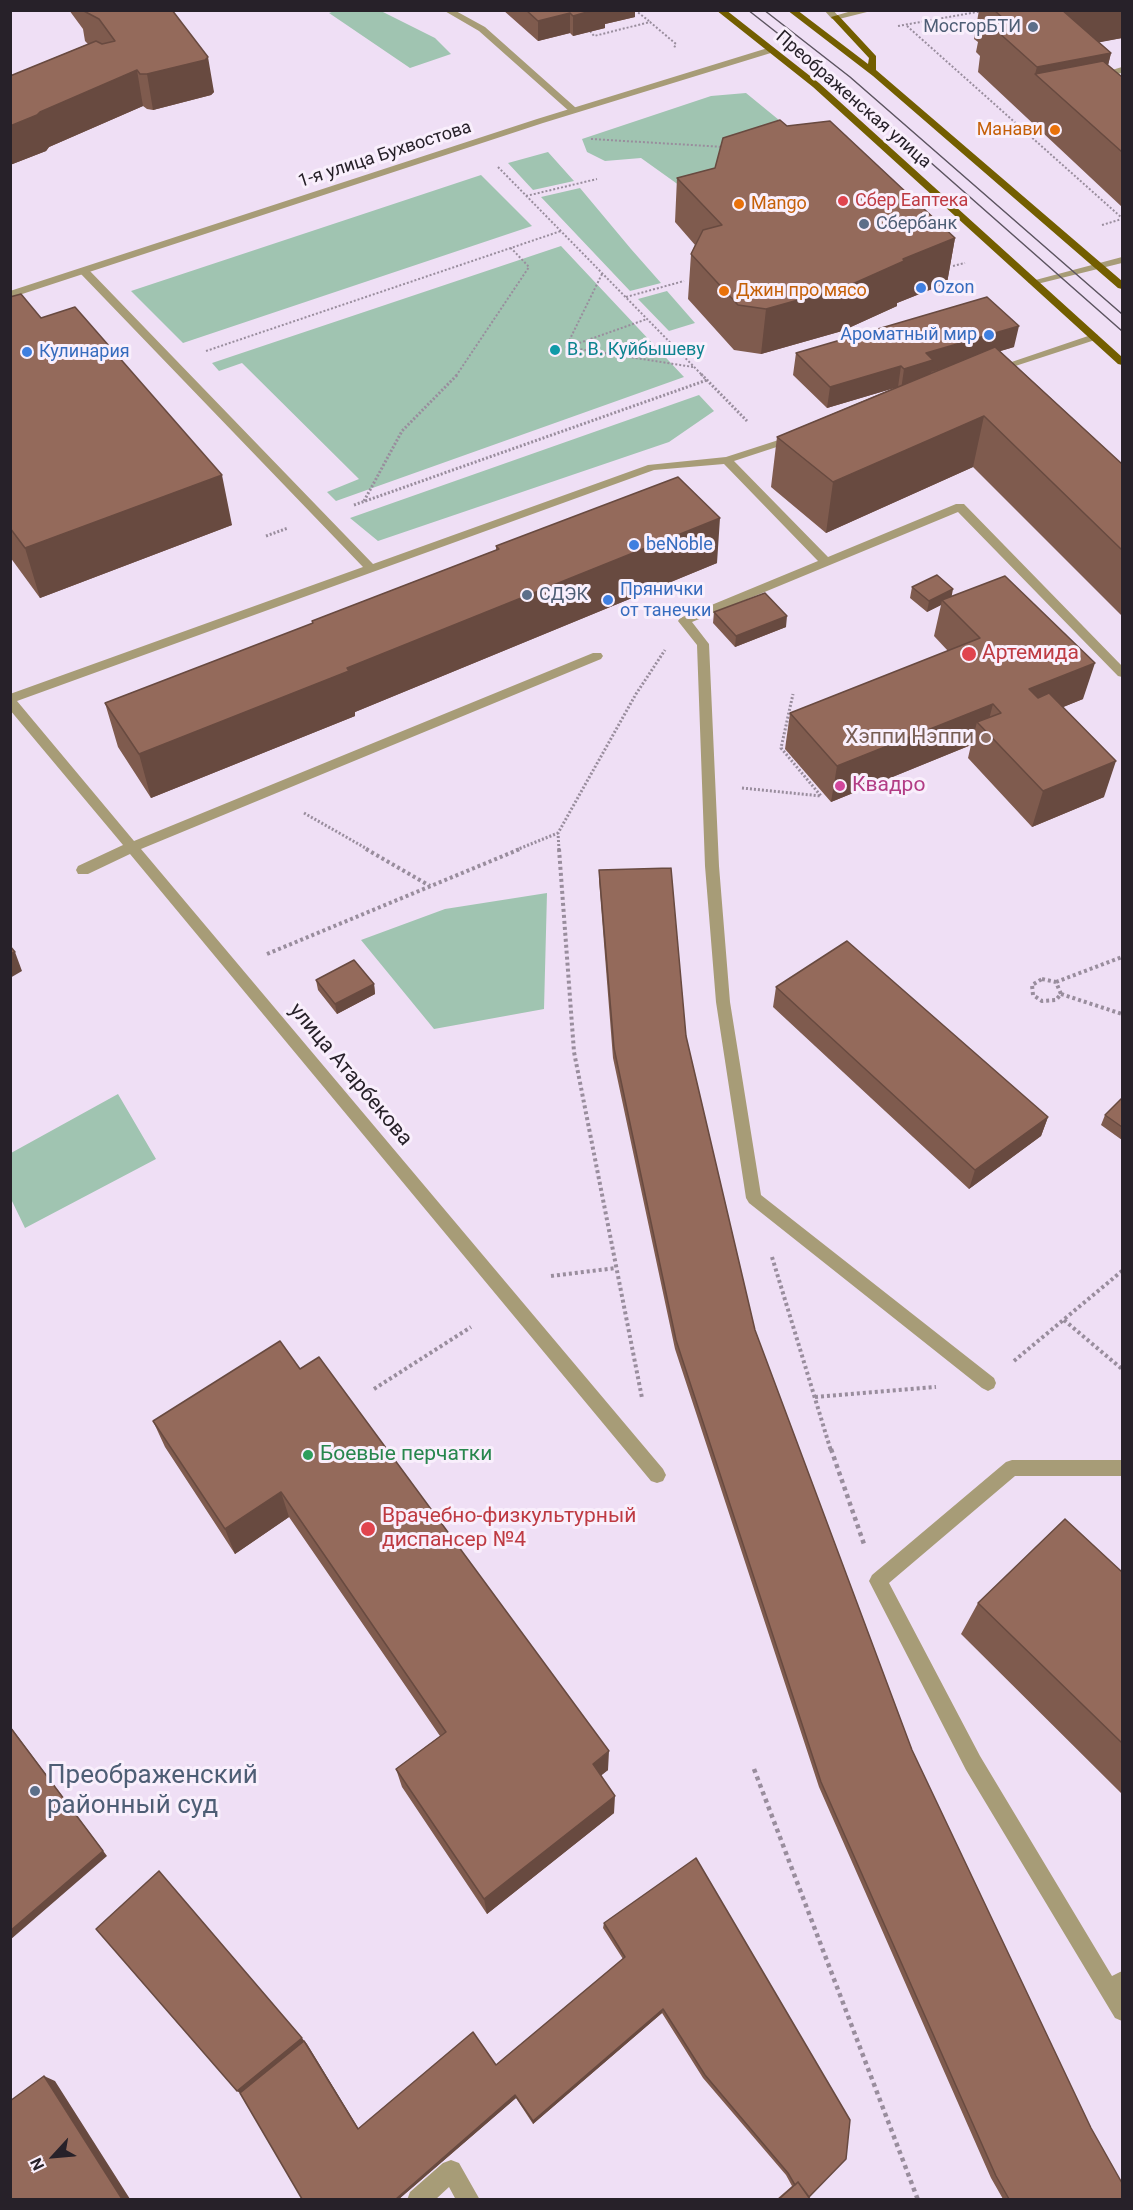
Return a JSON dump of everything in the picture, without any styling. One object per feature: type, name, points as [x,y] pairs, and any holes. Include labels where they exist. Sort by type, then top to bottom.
[{"type":"main road","name":"Преображенская улица","points":[[720,10],[816,85],[1122,362]]},
{"type":"main road","name":"Преображенская улица","points":[[791,10],[872,70],[1122,286]]},
{"type":"main road","points":[[831,14],[873,58],[872,70]]},
{"type":"street","points":[[447,10],[482,29],[573,110]]},
{"type":"street","points":[[831,14],[871,10]]},
{"type":"street","name":"1-я улица Бухвостова","points":[[10,295],[573,110],[771,50]]},
{"type":"street","points":[[1106,73],[1122,70]]},
{"type":"street","points":[[1033,282],[1122,260]]},
{"type":"street","points":[[84,272],[371,569]]},
{"type":"street","points":[[979,374],[1094,337]]},
{"type":"street","points":[[10,700],[652,466],[727,460],[804,434]]},
{"type":"street","points":[[727,460],[827,563]]},
{"type":"street","points":[[988,1383],[754,1198],[723,1002],[712,866],[703,644],[684,621],[960,507],[1122,673]]},
{"type":"street","points":[[83,870],[132,847],[597,656]]},
{"type":"street","name":"улица Атарбекова","points":[[10,700],[657,1475]]},
{"type":"street","points":[[1122,1468],[1012,1468],[878,1581],[973,1763],[1117,1987],[1122,2011]]},
{"type":"street","points":[[418,2199],[451,2171],[469,2199]]},
{"type":"path","points":[[635,10],[676,44],[669,53]]},
{"type":"path","points":[[898,26],[988,10]]},
{"type":"path","points":[[590,32],[594,36],[650,22]]},
{"type":"path","points":[[907,26],[1122,218],[1102,225]]},
{"type":"path","points":[[581,138],[734,147]]},
{"type":"path","points":[[491,160],[771,445]]},
{"type":"path","points":[[526,196],[597,179]]},
{"type":"path","points":[[172,362],[561,231]]},
{"type":"path","points":[[364,501],[402,430],[458,374],[529,267],[511,248]]},
{"type":"path","points":[[566,347],[602,273]]},
{"type":"path","points":[[626,297],[684,282]]},
{"type":"path","points":[[566,347],[646,319]]},
{"type":"path","points":[[566,347],[694,367]]},
{"type":"path","points":[[266,536],[707,380]]},
{"type":"path","points":[[643,1406],[573,1052],[558,833],[636,694],[684,621]]},
{"type":"path","points":[[709,785],[821,796],[781,748],[793,694]]},
{"type":"path","points":[[268,792],[430,886]]},
{"type":"path","points":[[273,952],[558,833]]},
{"type":"path","points":[[1061,994],[1056,1000],[1047,1002],[1037,999],[1031,992],[1032,985],[1038,980],[1047,979],[1056,982],[1122,957]]},
{"type":"path","points":[[1056,982],[1061,994],[1122,1014]]},
{"type":"path","points":[[754,1198],[842,1486],[878,1581]]},
{"type":"path","points":[[551,1276],[616,1268]]},
{"type":"path","points":[[988,1383],[1122,1271]]},
{"type":"path","points":[[1064,1320],[1122,1369]]},
{"type":"path","points":[[374,1389],[471,1327]]},
{"type":"path","points":[[815,1397],[877,1392]]},
{"type":"path","points":[[754,1769],[918,2199]]},
{"type":"green space","points":[[337,10],[381,11],[435,38],[451,54],[410,68],[329,13]]},
{"type":"green space","points":[[746,93],[801,138],[690,193],[641,158],[605,161],[587,152],[582,139],[711,96]]},
{"type":"green space","points":[[548,152],[574,181],[533,190],[508,163]]},
{"type":"green space","points":[[481,175],[532,226],[183,343],[131,291]]},
{"type":"green space","points":[[580,188],[661,283],[630,291],[541,197]]},
{"type":"green space","points":[[561,246],[684,377],[336,501],[327,492],[359,479],[242,363],[219,371],[212,363]]},
{"type":"green space","points":[[667,291],[695,323],[669,331],[638,299]]},
{"type":"green space","points":[[699,395],[714,411],[669,442],[378,541],[350,518]]},
{"type":"green space","points":[[547,893],[544,1009],[434,1029],[361,940],[445,909]]},
{"type":"green space","points":[[118,1094],[156,1159],[25,1228],[11,1199],[11,1153]]},
{"type":"building","points":[[82,10],[172,10],[208,57],[205,60],[147,74],[140,74],[137,70],[10,126],[10,76],[96,41],[102,44],[115,41],[99,19]]},
{"type":"building","points":[[526,10],[594,10],[573,16],[570,13],[538,21]]},
{"type":"building","points":[[994,10],[1062,10],[1111,53],[1037,67],[987,22],[1004,19]]},
{"type":"building","points":[[1103,61],[1122,77],[1122,152],[1035,74]]},
{"type":"building","points":[[780,120],[787,126],[830,121],[955,238],[903,259],[904,261],[848,286],[766,309],[738,305],[691,254],[703,230],[722,225],[677,178],[715,168],[723,138]]},
{"type":"building","points":[[21,294],[41,318],[75,307],[222,475],[25,548],[10,528],[10,297]]},
{"type":"building","points":[[987,297],[1019,326],[926,353],[933,360],[904,369],[901,366],[830,387],[796,353]]},
{"type":"building","points":[[995,347],[1122,464],[1122,550],[984,416],[833,482],[777,437]]},
{"type":"building","points":[[678,477],[720,518],[347,668],[349,671],[139,754],[105,703],[499,549],[496,546]]},
{"type":"building","points":[[937,575],[953,589],[929,601],[912,587]]},
{"type":"building","points":[[1005,576],[1095,663],[1029,689],[1038,698],[1049,693],[1116,761],[1043,791],[977,722],[1001,713],[993,704],[837,766],[790,713],[980,638],[942,600]]},
{"type":"building","points":[[765,593],[787,616],[736,636],[714,612]]},
{"type":"building","points":[[671,868],[686,1036],[755,1330],[912,1750],[1091,2128],[1122,2183],[1122,2199],[1009,2199],[996,2176],[821,1782],[676,1340],[614,1048],[599,870]]},
{"type":"building","points":[[847,941],[1048,1117],[975,1170],[776,987]]},
{"type":"building","points":[[354,960],[374,984],[335,1004],[316,980]]},
{"type":"building","points":[[1122,1098],[1122,1127],[1105,1115]]},
{"type":"building","points":[[280,1341],[300,1369],[319,1357],[609,1751],[593,1764],[615,1796],[484,1899],[396,1769],[446,1732],[281,1492],[225,1529],[153,1421]]},
{"type":"building","points":[[1065,1519],[1122,1572],[1122,1743],[978,1603]]},
{"type":"building","name":"Преображенский районный суд","points":[[10,1727],[103,1851],[10,1931]]},
{"type":"building","points":[[696,1858],[850,2120],[846,2159],[809,2197],[798,2182],[795,2185],[788,2173],[705,2075],[663,2009],[533,2121],[515,2095],[396,2199],[302,2199],[240,2093],[304,2041],[358,2129],[473,2032],[496,2065],[625,1957],[604,1923]]},
{"type":"building","points":[[159,1871],[302,2038],[237,2091],[96,1929]]},
{"type":"building","points":[[44,2076],[122,2199],[10,2199],[10,2101]]},
{"type":"building","points":[[798,2182],[810,2199],[779,2199]]},
{"type":"tram line","points":[[748,10],[837,80],[1122,331]]},
{"type":"tram line","points":[[764,10],[850,77],[1122,314]]},
{"type":"place","name":"МосгорБТИ","points":[[1033,27]]},
{"type":"place","name":"Манави","points":[[1055,130]]},
{"type":"place","name":"Сбер Еаптека","points":[[843,201]]},
{"type":"place","name":"Mango","points":[[739,204]]},
{"type":"place","name":"Сбербанк","points":[[864,224]]},
{"type":"place","name":"Ozon","points":[[921,288]]},
{"type":"place","name":"Джин про мясо","points":[[724,291]]},
{"type":"place","name":"Ароматный мир","points":[[989,335]]},
{"type":"place","name":"В. В. Куйбышеву","points":[[555,350]]},
{"type":"place","name":"Кулинария","points":[[27,352]]},
{"type":"place","name":"beNoble","points":[[634,545]]},
{"type":"place","name":"СДЭК","points":[[527,595]]},
{"type":"place","name":"Прянички от танечки","points":[[608,600]]},
{"type":"place","name":"Артемида","points":[[969,654]]},
{"type":"place","name":"Хэппи Нэппи","points":[[986,738]]},
{"type":"place","name":"Квадро","points":[[840,786]]},
{"type":"place","name":"Боевые перчатки","points":[[308,1455]]},
{"type":"place","name":"Врачебно-физкультурный диспансер №4","points":[[368,1529]]},
{"type":"place","name":"Преображенский районный суд","points":[[35,1791]]}]
